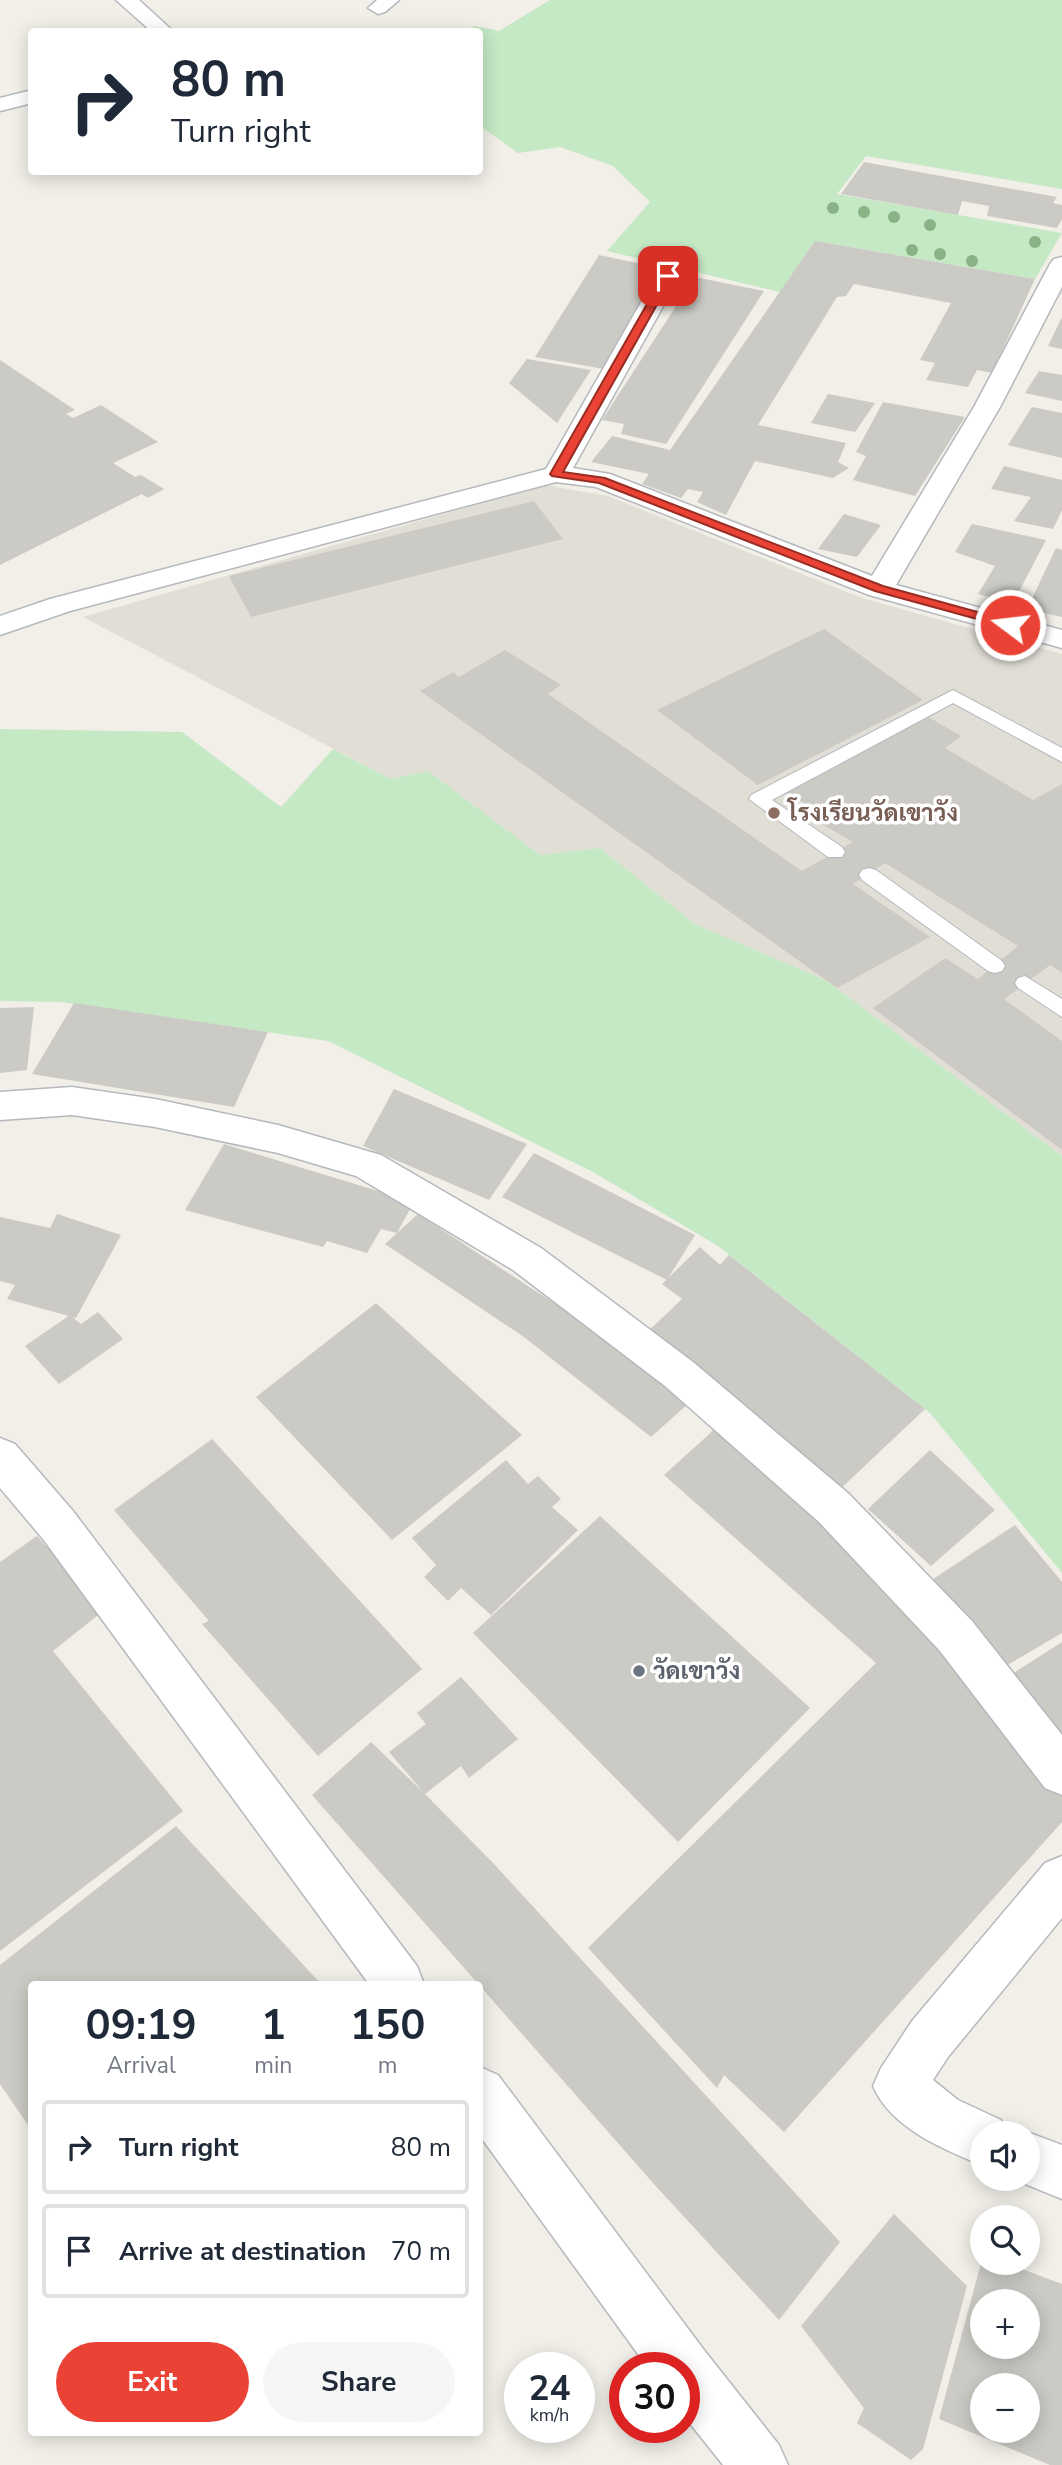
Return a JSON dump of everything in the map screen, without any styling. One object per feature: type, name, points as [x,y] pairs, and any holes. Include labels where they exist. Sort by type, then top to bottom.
[{"type":"street","points":[[126,0],[160,28]]},
{"type":"street","points":[[0,105],[28,97]]},
{"type":"street","points":[[879,589],[987,407],[1062,264]]},
{"type":"street","points":[[556,474],[668,276]]},
{"type":"street","points":[[0,626],[60,605],[556,474],[601,480],[879,589],[1062,639]]},
{"type":"street","points":[[0,1106],[72,1101],[155,1113],[278,1139],[368,1165],[527,1259],[679,1374],[834,1508],[956,1636],[1062,1772]]},
{"type":"street","points":[[0,1457],[58,1525],[397,1981]]},
{"type":"street","points":[[970,2133],[940,2118],[900,2086],[930,2039],[1062,1881]]},
{"type":"street","points":[[483,2097],[671,2352]]},
{"type":"street","points":[[1040,2163],[1062,2172]]},
{"type":"street","points":[[700,2389],[759,2465]]},
{"type":"lane","points":[[835,852],[758,799],[953,696],[1062,756]]},
{"type":"lane","points":[[869,874],[995,966]]},
{"type":"lane","points":[[1025,984],[1062,1009]]},
{"type":"shaded area","name":"โรงเรียนวัดเขาวัง","points":[[545,485],[608,496],[862,598],[1062,654],[1062,1156],[827,981],[695,924],[600,848],[540,855],[428,771],[391,779],[83,617]]},
{"type":"green space","points":[[550,0],[1062,0],[1062,189],[866,156],[837,194],[1062,233],[1035,279],[815,241],[780,292],[607,251],[650,202],[613,166],[560,147],[518,153],[483,128],[483,28],[471,28],[475,26],[499,31]]},
{"type":"green space","points":[[0,729],[182,732],[281,807],[333,749],[391,779],[428,771],[540,855],[600,848],[695,924],[827,981],[1062,1156],[1062,1573],[930,1413],[718,1246],[593,1172],[328,1041],[61,1002],[0,1001]]},
{"type":"building","points":[[864,162],[1057,197],[1053,203],[1062,205],[1062,219],[1057,228],[987,216],[989,206],[962,201],[958,215],[841,194]]},
{"type":"building","points":[[815,241],[1035,279],[992,373],[977,370],[968,387],[926,380],[935,363],[920,360],[951,303],[854,284],[846,296],[837,297],[758,425],[846,443],[838,462],[849,468],[833,478],[755,461],[726,515],[697,502],[703,492],[688,489],[681,498],[642,484],[649,474],[591,462],[612,436],[670,450]]},
{"type":"building","points":[[599,255],[661,268],[604,369],[535,357]]},
{"type":"building","points":[[695,277],[764,291],[666,444],[621,434],[624,424],[602,420]]},
{"type":"building","points":[[1062,317],[1062,349],[1048,346]]},
{"type":"building","points":[[527,359],[591,370],[557,423],[509,383]]},
{"type":"building","points":[[0,360],[75,410],[66,414],[73,418],[101,405],[158,442],[113,463],[135,477],[141,475],[164,489],[148,498],[142,494],[0,565]]},
{"type":"building","points":[[1039,371],[1062,375],[1062,401],[1025,393]]},
{"type":"building","points":[[828,394],[875,403],[855,432],[811,423]]},
{"type":"building","points":[[883,402],[965,417],[915,496],[853,480],[866,456],[856,452]]},
{"type":"building","points":[[1032,407],[1062,413],[1062,458],[1008,445]]},
{"type":"building","points":[[1004,466],[1062,480],[1062,510],[1053,529],[1014,521],[1031,497],[991,489]]},
{"type":"building","points":[[534,501],[563,539],[251,617],[229,576]]},
{"type":"building","points":[[844,514],[881,525],[857,557],[818,549]]},
{"type":"building","points":[[972,524],[1046,540],[1013,603],[978,594],[995,566],[955,552]]},
{"type":"building","points":[[1056,548],[1062,550],[1062,617],[1027,609]]},
{"type":"building","points":[[824,629],[923,700],[758,785],[657,710]]},
{"type":"building","points":[[505,650],[561,685],[548,694],[802,871],[853,842],[808,816],[815,809],[783,791],[927,716],[961,736],[945,748],[1033,800],[1062,784],[1062,973],[1050,965],[1004,999],[1062,1041],[1062,1150],[873,1008],[945,958],[978,979],[1018,946],[885,863],[853,884],[930,937],[837,988],[420,691],[453,672],[459,677]]},
{"type":"building","points":[[74,1003],[268,1032],[234,1107],[32,1074]]},
{"type":"building","points":[[34,1007],[27,1070],[0,1073],[0,1008]]},
{"type":"building","points":[[394,1089],[527,1144],[489,1200],[363,1146]]},
{"type":"building","points":[[224,1144],[414,1202],[397,1233],[381,1229],[367,1253],[327,1241],[323,1247],[185,1210]]},
{"type":"building","points":[[534,1153],[695,1235],[667,1280],[502,1197]]},
{"type":"building","points":[[57,1214],[121,1235],[76,1318],[7,1299],[15,1285],[0,1281],[0,1217],[50,1228]]},
{"type":"building","points":[[418,1214],[557,1305],[689,1403],[651,1437],[524,1337],[385,1244]]},
{"type":"building","points":[[700,1247],[720,1265],[729,1255],[925,1409],[836,1493],[641,1338],[682,1299],[662,1284]]},
{"type":"building","points":[[376,1303],[522,1435],[392,1540],[256,1397]]},
{"type":"building","points":[[98,1312],[123,1339],[59,1384],[25,1346],[70,1315],[81,1324]]},
{"type":"building","points":[[717,1427],[914,1596],[1062,1792],[1062,1822],[784,2132],[724,2075],[717,2088],[588,1948],[876,1663],[664,1475]]},
{"type":"building","points":[[212,1439],[422,1669],[318,1756],[202,1624],[209,1621],[114,1510]]},
{"type":"building","points":[[930,1450],[995,1510],[931,1566],[868,1509]]},
{"type":"building","points":[[506,1460],[528,1484],[538,1476],[561,1499],[552,1507],[578,1530],[491,1615],[461,1588],[448,1601],[424,1577],[436,1565],[412,1538]]},
{"type":"building","name":"วัดเขาวัง","points":[[600,1516],[810,1708],[678,1842],[473,1633]]},
{"type":"building","points":[[1015,1525],[1062,1582],[1062,1633],[999,1670],[924,1585]]},
{"type":"building","points":[[37,1536],[103,1611],[53,1651],[183,1811],[0,1951],[0,1562]]},
{"type":"building","points":[[1062,1642],[1062,1750],[1006,1678]]},
{"type":"building","points":[[461,1677],[518,1739],[469,1778],[461,1766],[425,1794],[495,1865],[840,2242],[779,2320],[653,2183],[483,1990],[483,1981],[475,1981],[312,1795],[371,1742],[423,1792],[389,1752],[426,1724],[417,1713]]},
{"type":"building","points":[[176,1826],[318,1981],[28,1981],[28,2125],[0,2084],[0,1965]]},
{"type":"building","points":[[894,2214],[967,2286],[923,2449],[911,2460],[857,2423],[864,2408],[801,2326]]},
{"type":"building","points":[[978,2275],[1038,2275],[1062,2284],[1062,2465],[1050,2465],[997,2443],[1040,2443],[1040,2373],[970,2373],[970,2432],[939,2419],[970,2304],[970,2359],[1040,2359],[1040,2289],[974,2289]]},
{"type":"place","name":"โรงเรียนวัดเขาวัง","points":[[774,813]]},
{"type":"place","name":"วัดเขาวัง","points":[[639,1671]]},
{"type":"route","points":[[668,276],[556,474],[601,480],[879,589],[1010,625]]}]
